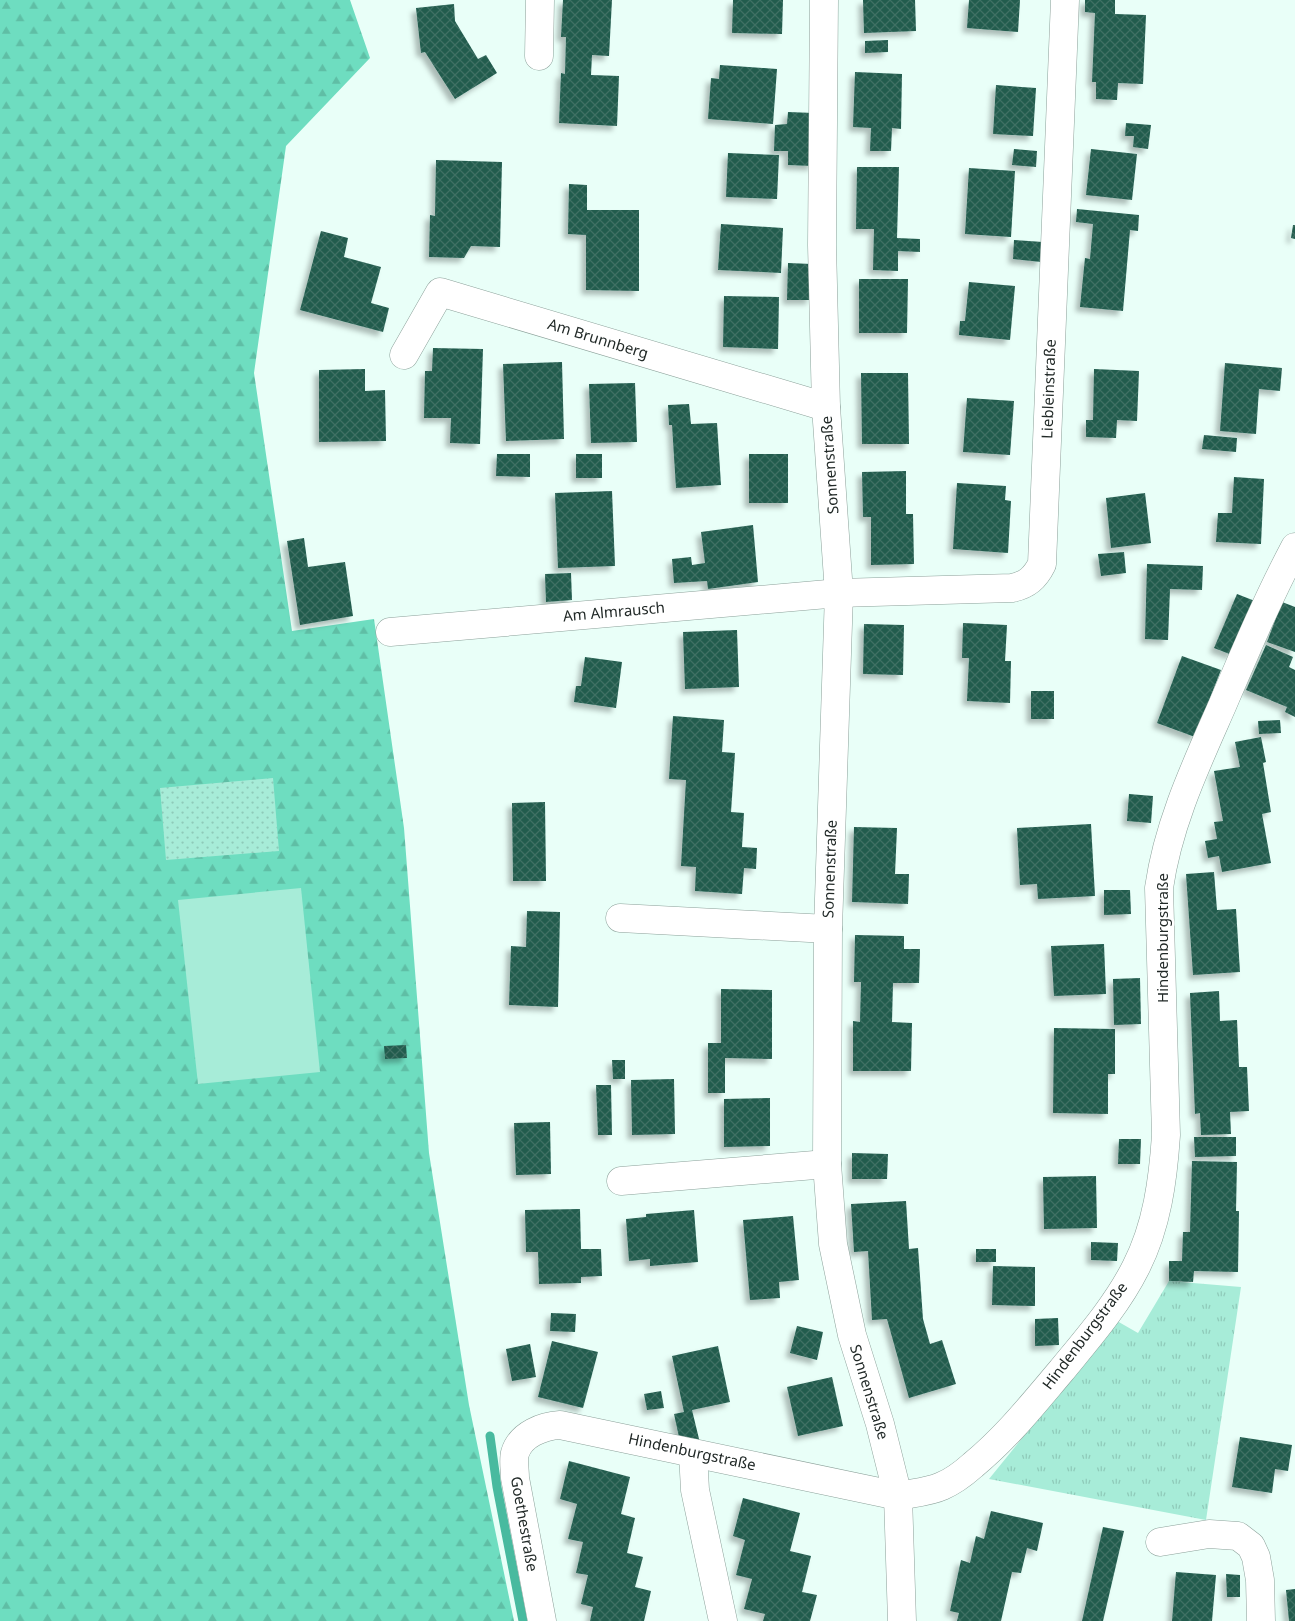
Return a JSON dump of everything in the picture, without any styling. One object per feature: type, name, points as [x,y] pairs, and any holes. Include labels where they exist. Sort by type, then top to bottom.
[{"type":"street","points":[[539,56],[540,0]]},
{"type":"street","name":"Sonnenstraße","points":[[824,0],[822,245],[826,407],[839,593],[828,929],[827,1164],[832,1244],[850,1326],[880,1424],[898,1496],[902,1621]]},
{"type":"street","name":"Liebleinstraße","points":[[839,593],[1012,588],[1022,586],[1030,581],[1038,573],[1042,564],[1065,0]]},
{"type":"street","name":"Am Brunnberg","points":[[404,355],[440,292],[826,407]]},
{"type":"street","name":"Hindenburgstraße","points":[[533,1432],[546,1426],[560,1424],[898,1496],[942,1487],[991,1450],[1016,1425],[1096,1328],[1121,1292],[1137,1266],[1156,1213],[1164,1173],[1166,1135],[1159,888],[1162,864],[1187,785],[1248,644],[1295,547]]},
{"type":"street","name":"Am Almrausch","points":[[390,632],[839,593]]},
{"type":"street","name":"Sonnenstraße","points":[[620,918],[828,929]]},
{"type":"street","points":[[621,1181],[827,1164]]},
{"type":"street","name":"Goethestraße","points":[[533,1432],[522,1442],[515,1454],[515,1478],[542,1621]]},
{"type":"street","points":[[693,1453],[695,1490],[723,1621]]},
{"type":"street","points":[[1160,1542],[1209,1534],[1238,1536],[1251,1546],[1256,1557],[1259,1573],[1261,1621]]},
{"type":"green space","points":[[0,0],[350,0],[370,58],[286,146],[254,373],[292,631],[374,619],[404,828],[429,1153],[469,1405],[514,1621],[0,1621]]},
{"type":"green space","points":[[273,778],[279,851],[166,860],[160,788]]},
{"type":"green space","points":[[301,888],[320,1072],[198,1084],[178,900]]},
{"type":"green space","points":[[1169,1281],[1241,1287],[1206,1520],[989,1479],[1117,1321],[1138,1333]]},
{"type":"building","points":[[563,0],[612,0],[609,56],[592,55],[591,75],[619,76],[617,126],[559,123],[561,73],[565,74],[566,37],[561,37]]},
{"type":"building","points":[[733,0],[783,0],[782,34],[732,33]]},
{"type":"building","points":[[863,0],[915,0],[916,31],[864,33]]},
{"type":"building","points":[[969,0],[1020,0],[1018,32],[967,28]]},
{"type":"building","points":[[1085,0],[1115,0],[1115,14],[1146,15],[1143,84],[1118,83],[1117,100],[1096,99],[1096,82],[1092,82],[1095,13],[1085,12]]},
{"type":"building","points":[[454,4],[455,21],[478,59],[486,55],[497,73],[455,99],[425,52],[421,53],[416,8]]},
{"type":"building","points":[[888,40],[888,52],[865,53],[865,41]]},
{"type":"building","points":[[720,65],[777,69],[773,124],[708,119],[711,78],[719,79]]},
{"type":"building","points":[[855,72],[902,74],[901,129],[892,128],[891,151],[870,151],[871,128],[853,127]]},
{"type":"building","points":[[996,85],[1036,88],[1033,136],[993,134]]},
{"type":"building","points":[[788,112],[814,113],[813,166],[788,165],[788,151],[774,151],[775,125],[787,124]]},
{"type":"building","points":[[1126,123],[1151,125],[1148,149],[1133,147],[1134,136],[1125,136]]},
{"type":"building","points":[[1014,149],[1037,151],[1036,167],[1012,165]]},
{"type":"building","points":[[1091,149],[1137,154],[1132,200],[1086,195]]},
{"type":"building","points":[[728,153],[779,155],[777,199],[726,197]]},
{"type":"building","points":[[436,160],[502,162],[500,247],[471,246],[464,258],[429,257],[430,215],[435,216]]},
{"type":"building","points":[[857,167],[899,167],[897,238],[920,239],[920,252],[898,251],[898,271],[873,270],[874,229],[856,229]]},
{"type":"building","points":[[969,168],[1015,171],[1011,237],[965,234]]},
{"type":"building","points":[[569,184],[587,185],[587,210],[639,210],[639,291],[586,290],[586,235],[568,234]]},
{"type":"building","points":[[1077,209],[1139,215],[1138,231],[1130,230],[1123,311],[1080,307],[1085,258],[1090,259],[1093,224],[1076,222]]},
{"type":"building","points":[[721,224],[783,228],[781,273],[718,270]]},
{"type":"building","points":[[1293,225],[1295,225],[1295,239],[1291,238]]},
{"type":"building","points":[[321,231],[348,238],[344,257],[381,267],[371,303],[389,308],[383,332],[300,310]]},
{"type":"building","points":[[1014,240],[1043,242],[1041,262],[1013,259]]},
{"type":"building","points":[[788,263],[812,264],[811,300],[787,300]]},
{"type":"building","points":[[859,279],[908,279],[907,333],[859,333]]},
{"type":"building","points":[[969,282],[1015,286],[1010,340],[959,335],[960,321],[965,321]]},
{"type":"building","points":[[724,296],[779,297],[778,349],[723,347]]},
{"type":"building","points":[[433,348],[483,349],[480,444],[450,443],[451,418],[424,418],[425,371],[432,371]]},
{"type":"building","points":[[562,362],[564,439],[506,441],[503,364]]},
{"type":"building","points":[[1225,363],[1282,368],[1280,391],[1259,389],[1256,434],[1220,431]]},
{"type":"building","points":[[365,369],[365,391],[385,390],[386,441],[319,442],[319,370]]},
{"type":"building","points":[[1094,369],[1139,371],[1137,421],[1117,420],[1116,438],[1086,437],[1086,420],[1093,420]]},
{"type":"building","points":[[861,373],[908,373],[909,444],[862,444]]},
{"type":"building","points":[[635,383],[637,442],[591,443],[589,384]]},
{"type":"building","points":[[967,398],[1014,401],[1010,455],[963,452]]},
{"type":"building","points":[[689,404],[691,424],[717,423],[721,485],[676,488],[672,425],[669,425],[668,405]]},
{"type":"building","points":[[1204,435],[1237,438],[1236,452],[1202,449]]},
{"type":"building","points":[[497,454],[530,454],[530,477],[496,476]]},
{"type":"building","points":[[576,454],[602,454],[602,478],[576,478]]},
{"type":"building","points":[[749,454],[788,454],[788,503],[749,503]]},
{"type":"building","points":[[906,471],[906,514],[913,514],[914,564],[871,565],[871,517],[863,517],[862,472]]},
{"type":"building","points":[[1234,477],[1264,479],[1261,544],[1216,542],[1218,513],[1232,513]]},
{"type":"building","points":[[957,483],[1006,486],[1005,500],[1011,501],[1008,553],[953,549]]},
{"type":"building","points":[[612,491],[615,566],[558,568],[555,493]]},
{"type":"building","points":[[1145,493],[1151,543],[1111,548],[1106,498]]},
{"type":"building","points":[[753,525],[758,582],[708,589],[707,581],[674,583],[672,559],[691,557],[692,565],[705,563],[701,532]]},
{"type":"building","points":[[304,538],[308,567],[345,562],[353,616],[300,625],[287,541]]},
{"type":"building","points":[[1124,552],[1126,573],[1101,576],[1098,554]]},
{"type":"building","points":[[1147,564],[1203,566],[1202,590],[1170,589],[1168,640],[1145,639]]},
{"type":"building","points":[[571,573],[572,600],[546,602],[545,574]]},
{"type":"building","points":[[1237,594],[1255,601],[1232,655],[1214,648]]},
{"type":"building","points":[[1282,602],[1295,607],[1295,652],[1267,642]]},
{"type":"building","points":[[963,623],[1007,625],[1005,661],[1011,661],[1010,703],[967,701],[969,658],[962,658]]},
{"type":"building","points":[[864,624],[904,625],[903,675],[863,674]]},
{"type":"building","points":[[737,630],[739,687],[685,689],[683,632]]},
{"type":"building","points":[[1266,645],[1293,657],[1289,667],[1295,670],[1295,717],[1285,712],[1287,707],[1246,690]]},
{"type":"building","points":[[1182,656],[1221,670],[1195,737],[1157,723]]},
{"type":"building","points":[[585,657],[622,662],[616,708],[574,702],[576,686],[581,686]]},
{"type":"building","points":[[1031,691],[1054,691],[1054,719],[1031,719]]},
{"type":"building","points":[[673,716],[724,720],[722,752],[735,753],[731,812],[744,813],[742,847],[757,848],[756,869],[744,868],[742,894],[695,891],[696,867],[681,866],[686,780],[669,779]]},
{"type":"building","points":[[1280,720],[1281,733],[1259,734],[1258,721]]},
{"type":"building","points":[[1261,737],[1266,762],[1263,763],[1271,812],[1262,814],[1271,863],[1222,872],[1219,856],[1208,858],[1205,841],[1217,839],[1214,822],[1223,821],[1214,771],[1240,767],[1235,742]]},
{"type":"building","points":[[1129,794],[1153,796],[1151,823],[1127,821]]},
{"type":"building","points":[[545,802],[546,881],[513,881],[512,803]]},
{"type":"building","points":[[1091,824],[1095,896],[1038,899],[1037,884],[1020,885],[1017,828]]},
{"type":"building","points":[[854,827],[897,828],[895,874],[909,874],[908,904],[852,902]]},
{"type":"building","points":[[1214,872],[1217,910],[1236,909],[1240,972],[1193,975],[1186,874]]},
{"type":"building","points":[[1104,890],[1130,890],[1131,914],[1104,915]]},
{"type":"building","points":[[527,911],[560,912],[558,1007],[509,1005],[511,946],[526,947]]},
{"type":"building","points":[[855,935],[904,936],[904,949],[920,949],[919,983],[893,983],[892,1022],[912,1023],[911,1071],[853,1071],[853,1021],[860,1022],[861,982],[854,982]]},
{"type":"building","points":[[1104,944],[1106,994],[1054,996],[1051,946]]},
{"type":"building","points":[[1140,978],[1141,1024],[1114,1025],[1113,979]]},
{"type":"building","points":[[721,989],[772,990],[772,1059],[725,1058],[725,1093],[708,1093],[708,1043],[721,1043]]},
{"type":"building","points":[[1219,991],[1220,1021],[1237,1020],[1239,1067],[1247,1067],[1249,1111],[1230,1112],[1231,1134],[1201,1135],[1200,1113],[1195,1114],[1190,993]]},
{"type":"building","points":[[1054,1028],[1115,1029],[1115,1074],[1108,1074],[1108,1114],[1053,1113]]},
{"type":"building","points":[[406,1045],[407,1058],[385,1059],[384,1046]]},
{"type":"building","points":[[612,1060],[625,1060],[625,1079],[613,1079]]},
{"type":"building","points":[[674,1079],[675,1134],[632,1135],[631,1080]]},
{"type":"building","points":[[596,1085],[611,1085],[612,1135],[598,1135]]},
{"type":"building","points":[[770,1098],[770,1146],[724,1147],[724,1099]]},
{"type":"building","points":[[550,1122],[551,1174],[516,1175],[514,1123]]},
{"type":"building","points":[[1194,1137],[1236,1137],[1236,1156],[1195,1157]]},
{"type":"building","points":[[1119,1139],[1141,1139],[1140,1164],[1118,1164]]},
{"type":"building","points":[[852,1153],[888,1154],[887,1179],[852,1179]]},
{"type":"building","points":[[1192,1161],[1237,1162],[1236,1211],[1239,1211],[1238,1272],[1194,1271],[1193,1282],[1169,1281],[1169,1261],[1182,1261],[1183,1232],[1190,1232]]},
{"type":"building","points":[[1096,1176],[1097,1228],[1044,1229],[1043,1177]]},
{"type":"building","points":[[906,1201],[909,1249],[918,1248],[923,1319],[930,1344],[942,1340],[956,1384],[909,1398],[887,1319],[872,1320],[868,1251],[854,1252],[851,1204]]},
{"type":"building","points":[[580,1209],[581,1249],[601,1249],[602,1276],[581,1277],[581,1283],[539,1284],[538,1252],[526,1252],[525,1210]]},
{"type":"building","points":[[694,1210],[698,1262],[650,1266],[650,1259],[629,1261],[626,1219],[646,1217],[646,1214]]},
{"type":"building","points":[[793,1216],[799,1280],[779,1282],[780,1298],[750,1300],[743,1220]]},
{"type":"building","points":[[1091,1242],[1118,1243],[1117,1261],[1091,1260]]},
{"type":"building","points":[[976,1249],[996,1249],[996,1262],[976,1262]]},
{"type":"building","points":[[993,1266],[1035,1267],[1035,1306],[992,1305]]},
{"type":"building","points":[[551,1313],[576,1314],[575,1332],[550,1331]]},
{"type":"building","points":[[1058,1318],[1059,1345],[1035,1346],[1035,1319]]},
{"type":"building","points":[[797,1326],[823,1332],[817,1360],[790,1353]]},
{"type":"building","points":[[552,1341],[598,1352],[583,1408],[538,1397]]},
{"type":"building","points":[[530,1344],[536,1377],[512,1381],[506,1349]]},
{"type":"building","points":[[718,1346],[730,1402],[692,1410],[700,1443],[679,1437],[674,1414],[684,1412],[672,1356]]},
{"type":"building","points":[[832,1377],[843,1426],[798,1436],[787,1387]]},
{"type":"building","points":[[661,1391],[664,1408],[647,1410],[644,1394]]},
{"type":"building","points":[[1240,1437],[1292,1445],[1288,1471],[1275,1469],[1272,1493],[1232,1487]]},
{"type":"building","points":[[569,1461],[630,1477],[621,1514],[635,1518],[627,1553],[643,1557],[635,1587],[651,1591],[644,1621],[590,1621],[593,1607],[581,1604],[588,1575],[576,1573],[583,1542],[568,1539],[577,1504],[560,1499]]},
{"type":"building","points":[[743,1498],[800,1513],[790,1551],[811,1556],[802,1592],[817,1595],[810,1621],[763,1621],[765,1614],[744,1609],[752,1579],[736,1575],[745,1540],[733,1536]]},
{"type":"building","points":[[991,1511],[1043,1523],[1037,1551],[1027,1548],[1021,1573],[1012,1572],[1001,1621],[957,1621],[959,1613],[950,1611],[961,1560],[970,1563],[976,1536],[984,1539]]},
{"type":"building","points":[[1103,1527],[1124,1531],[1103,1621],[1082,1621]]},
{"type":"building","points":[[1176,1572],[1216,1575],[1212,1621],[1172,1621]]},
{"type":"building","points":[[1226,1574],[1240,1575],[1240,1597],[1227,1597]]},
{"type":"building","points":[[1295,1589],[1295,1621],[1289,1621],[1286,1590]]},
{"type":"waterway","points":[[490,1436],[497,1487],[523,1621]]}]
